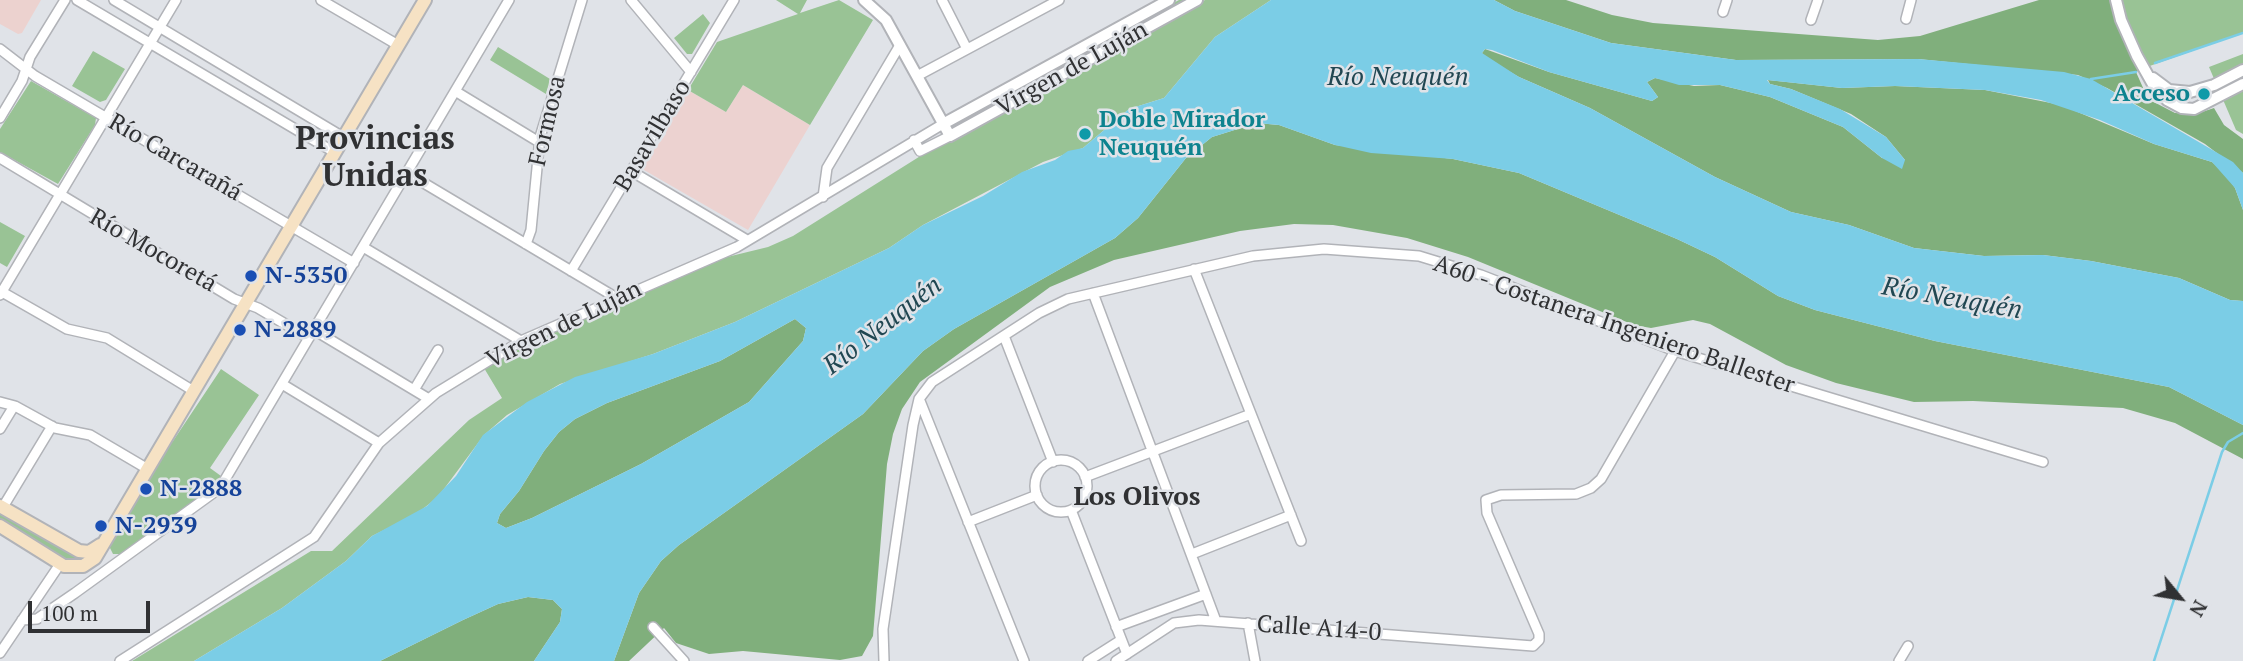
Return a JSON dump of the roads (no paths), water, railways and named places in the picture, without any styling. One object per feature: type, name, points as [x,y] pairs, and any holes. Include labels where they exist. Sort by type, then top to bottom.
[{"type":"main road","points":[[0,526],[60,564],[74,568],[88,564],[425,0]]},
{"type":"main road","points":[[2,507],[79,551],[93,551],[103,542]]},
{"type":"street","points":[[0,118],[65,0]]},
{"type":"street","points":[[77,0],[334,152]]},
{"type":"street","points":[[114,0],[343,137]]},
{"type":"street","points":[[176,0],[1,294],[67,328],[107,338],[192,390]]},
{"type":"street","points":[[321,0],[398,46]]},
{"type":"street","points":[[22,620],[39,617],[215,493],[312,334],[508,0]]},
{"type":"street","name":"Formosa","points":[[526,244],[531,227],[539,142],[582,0]]},
{"type":"street","points":[[631,0],[691,72]]},
{"type":"street","name":"Basavilbaso","points":[[571,271],[734,0]]},
{"type":"street","points":[[864,0],[884,17],[950,136]]},
{"type":"street","points":[[942,0],[967,50]]},
{"type":"street","points":[[917,76],[967,50],[1043,4],[1059,0]]},
{"type":"street","name":"Virgen de Luján","points":[[120,661],[314,537],[379,443],[429,399],[521,341],[615,297],[717,256],[823,197],[914,140],[1169,0]]},
{"type":"street","name":"Virgen de Luján","points":[[914,140],[920,151],[1197,0]]},
{"type":"street","points":[[1723,12],[1727,0]]},
{"type":"street","points":[[1811,20],[1818,0]]},
{"type":"street","points":[[1906,19],[1911,0]]},
{"type":"street","points":[[2116,0],[2122,24],[2158,92],[2186,108],[2207,104],[2243,84]]},
{"type":"street","points":[[823,197],[827,168],[900,45]]},
{"type":"street","name":"Río Carcarañá","points":[[0,49],[106,117],[354,263]]},
{"type":"street","points":[[2144,68],[2165,88],[2184,93],[2207,88],[2243,70]]},
{"type":"street","points":[[455,91],[539,142]]},
{"type":"street","name":"Río Mocoretá","points":[[0,158],[244,303],[312,334],[429,399]]},
{"type":"street","points":[[631,171],[747,240]]},
{"type":"street","points":[[407,173],[615,297]]},
{"type":"street","points":[[363,247],[521,341]]},
{"type":"street","name":"A60 - Costanera Ingeniero Ballester","points":[[919,399],[942,375],[1053,306],[1093,293],[1253,256],[1324,249],[1419,256],[1480,275],[1675,351],[2043,462]]},
{"type":"street","points":[[1194,269],[1301,541]]},
{"type":"street","points":[[1093,293],[1216,621]]},
{"type":"street","points":[[1004,336],[1052,462]]},
{"type":"street","points":[[414,390],[438,350]]},
{"type":"street","name":"Calle A14-0","points":[[1116,661],[1174,623],[1216,621],[1533,646],[1539,640],[1539,634],[1487,513],[1486,500],[1501,495],[1576,495],[1591,488],[1601,479],[1675,351]]},
{"type":"street","points":[[282,384],[379,443]]},
{"type":"street","points":[[919,399],[1024,661]]},
{"type":"street","points":[[884,661],[883,629],[919,399]]},
{"type":"street","points":[[0,402],[14,406],[52,426],[86,434],[146,468]]},
{"type":"street","points":[[0,429],[14,406]]},
{"type":"street","points":[[1085,477],[1251,414]]},
{"type":"street","points":[[2,507],[52,426]]},
{"type":"street","points":[[1052,462],[1070,462],[1085,477],[1084,498],[1071,510],[1063,512],[1047,508],[1037,495],[1036,479],[1045,466],[1052,462]]},
{"type":"street","points":[[968,522],[1037,495]]},
{"type":"street","points":[[1071,510],[1126,654]]},
{"type":"street","points":[[1192,554],[1290,515]]},
{"type":"street","points":[[0,653],[60,564]]},
{"type":"street","points":[[1116,627],[1206,594]]},
{"type":"street","points":[[1248,623],[1255,661]]},
{"type":"street","points":[[653,627],[684,661]]},
{"type":"street","points":[[1088,661],[1121,640]]},
{"type":"street","points":[[1899,661],[1908,646]]},
{"type":"water","name":"Río Neuquén","points":[[1271,0],[1494,0],[1515,11],[1611,43],[1736,60],[1918,59],[2064,72],[2091,79],[2233,162],[2243,173],[2243,210],[2235,188],[2212,162],[2154,144],[2100,120],[2041,100],[1985,90],[1895,86],[1842,88],[1767,80],[1770,84],[1791,89],[1840,109],[1886,137],[1905,160],[1902,169],[1882,158],[1843,127],[1770,97],[1720,85],[1679,85],[1655,78],[1647,82],[1658,97],[1652,101],[1549,72],[1492,50],[1485,49],[1482,53],[1519,77],[1590,108],[1715,177],[1791,212],[1849,225],[1914,248],[1984,256],[2043,255],[2091,261],[2179,278],[2230,300],[2243,301],[2243,425],[2169,387],[1935,341],[1815,310],[1778,296],[1715,257],[1677,239],[1519,173],[1453,159],[1371,153],[1335,145],[1279,125],[1257,123],[1212,137],[1186,158],[1138,218],[1115,238],[954,329],[923,351],[863,414],[679,545],[661,561],[639,593],[614,661],[534,661],[560,622],[562,609],[553,600],[528,597],[498,604],[380,661],[194,661],[282,608],[346,561],[372,536],[427,506],[456,476],[483,435],[527,402],[575,377],[653,354],[735,322],[889,248],[923,225],[983,196],[1022,172],[1055,160],[1068,151],[1083,148],[1129,109],[1164,98],[1215,37]],"holes":[[[795,319],[806,328],[803,341],[749,402],[641,464],[532,518],[506,528],[497,523],[500,514],[519,491],[544,451],[559,432],[575,419],[607,403],[720,361]]]},
{"type":"waterway","points":[[2155,63],[2243,33]]},
{"type":"waterway","points":[[2091,79],[2136,72]]},
{"type":"waterway","points":[[2154,661],[2222,452],[2228,442],[2243,433]]},
{"type":"place","name":"Acceso","points":[[2204,94]]},
{"type":"place","name":"Doble Mirador Neuquén","points":[[1085,134]]},
{"type":"place","name":"N-5350","points":[[251,276]]},
{"type":"place","name":"N-2889","points":[[240,330]]},
{"type":"place","name":"N-2888","points":[[146,489]]},
{"type":"place","name":"N-2939","points":[[101,526]]},
{"type":"district","name":"Provincias Unidas","points":[[375,158]]},
{"type":"district","name":"Los Olivos","points":[[1137,498]]}]
